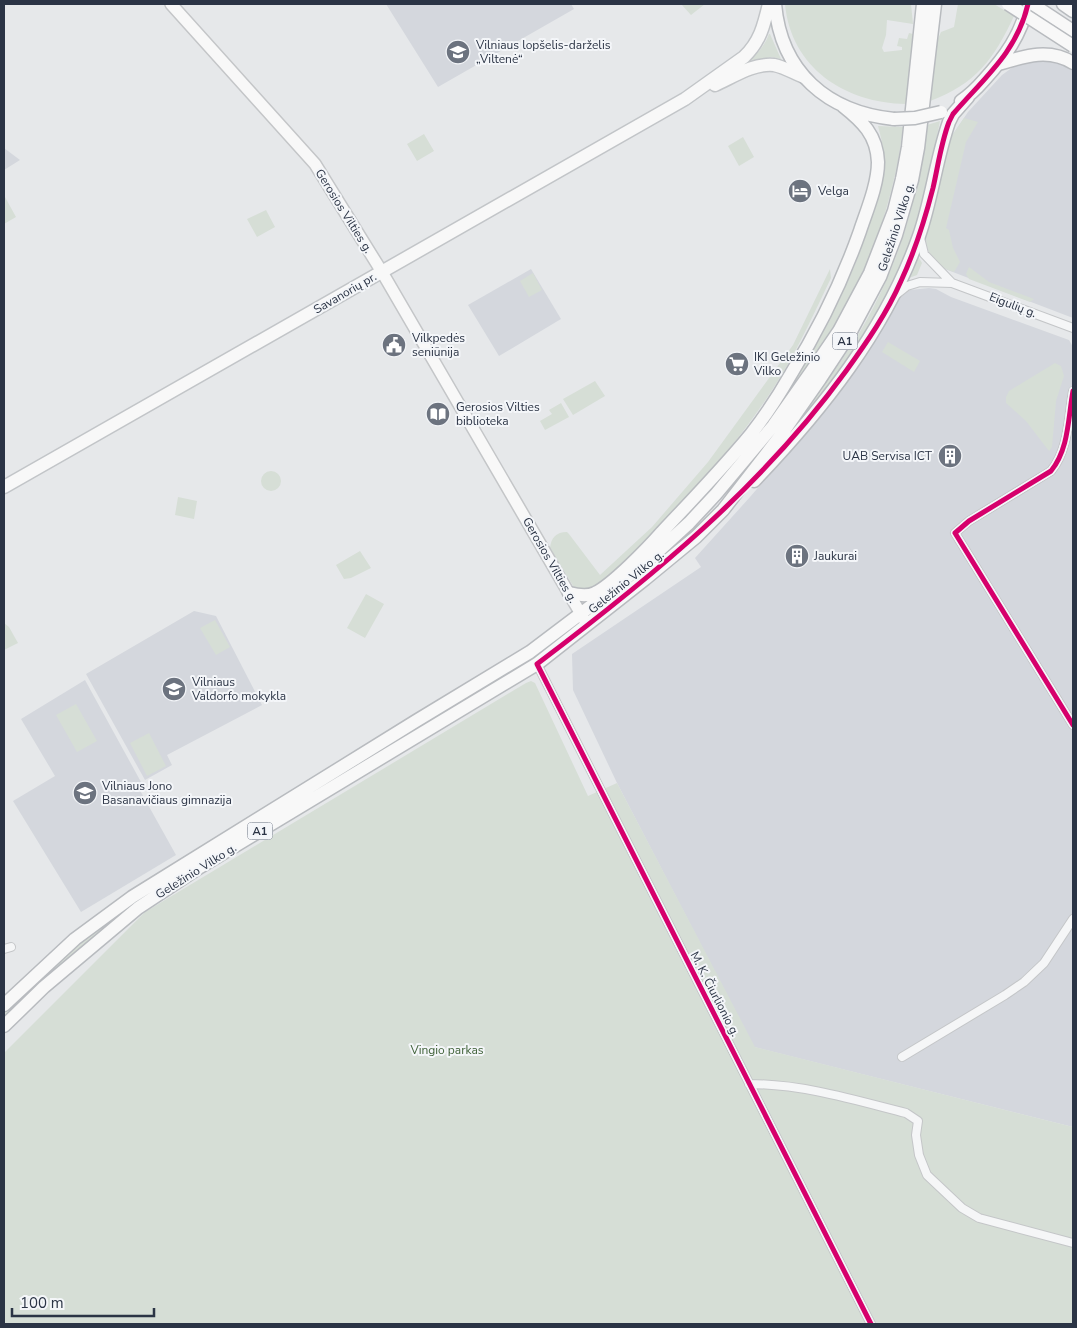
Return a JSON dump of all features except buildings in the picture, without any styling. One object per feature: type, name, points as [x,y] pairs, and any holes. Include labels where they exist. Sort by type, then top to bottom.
[{"type":"main road","name":"Gerosios Vilties g.","points":[[171,4],[315,164],[382,272],[588,626]]},
{"type":"main road","name":"Savanorių pr.","points":[[685,98],[744,57],[751,50],[762,32],[769,4]]},
{"type":"main road","points":[[716,494],[751,433],[788,380],[828,310],[854,246],[872,193],[878,162],[875,145],[864,123],[843,106],[823,94],[804,77],[790,56],[780,36],[775,4]]},
{"type":"main road","name":"A1","points":[[913,147],[923,4]]},
{"type":"main road","name":"A1","points":[[913,147],[935,4]]},
{"type":"main road","points":[[1008,4],[1073,46]]},
{"type":"main road","points":[[723,510],[773,461],[805,424],[876,328],[892,300],[909,263],[919,235],[952,114],[999,64],[1018,36],[1030,4],[1073,31]]},
{"type":"main road","points":[[1063,4],[1073,11]]},
{"type":"main road","points":[[999,64],[1029,55],[1046,54],[1067,59],[1073,63]]},
{"type":"main road","name":"Savanorių pr.","points":[[4,487],[685,98],[745,70],[756,67],[774,65],[804,77]]},
{"type":"main road","points":[[843,106],[864,114],[894,119],[915,118],[941,112],[968,97]]},
{"type":"main road","name":"Geležinio Vilko g.","points":[[4,1005],[74,939],[132,897],[530,652],[608,593],[689,523],[773,426],[839,331],[873,266],[894,211],[913,147]]},
{"type":"main road","name":"Geležinio Vilko g.","points":[[4,1026],[44,987],[138,908],[200,867],[540,668],[688,543],[723,510],[781,435],[820,379],[870,297],[886,263],[901,221],[912,180],[913,147]]},
{"type":"main road","points":[[611,582],[653,542],[751,433]]},
{"type":"main road","points":[[569,592],[590,595],[596,593],[653,556]]},
{"type":"main road","points":[[4,994],[74,939]]},
{"type":"street","name":"Eigulių g.","points":[[919,235],[920,246],[924,254],[952,283]]},
{"type":"street","name":"Eigulių g.","points":[[892,300],[901,290],[920,282],[952,283],[1073,328]]},
{"type":"street","points":[[1073,391],[1065,446],[1058,462],[1051,470],[969,520],[955,533],[1073,725]]},
{"type":"street","name":"M. K. Čiurlionio g.","points":[[540,668],[871,1324]]},
{"type":"street","points":[[902,1057],[1024,982],[1049,955],[1073,919]]},
{"type":"street","points":[[750,1084],[775,1084],[818,1091],[906,1113],[918,1121],[916,1135],[919,1155],[927,1175],[962,1208],[979,1218],[1073,1243]]},
{"type":"shaded area","name":"Vilniaus lopšelis-darželis „Viltenė“","points":[[386,4],[571,4],[574,9],[438,87]]},
{"type":"shaded area","points":[[1045,60],[1059,63],[1073,71],[1073,318],[945,269],[926,247],[926,238],[953,134],[968,112],[1002,75],[1013,67],[1030,61]]},
{"type":"shaded area","points":[[4,148],[20,160],[4,170]]},
{"type":"shaded area","points":[[531,269],[561,319],[499,356],[468,305]]},
{"type":"shaded area","points":[[929,288],[1069,340],[1073,347],[1073,1127],[754,1047],[617,783],[573,690],[572,654],[701,567],[695,558],[820,416],[873,344],[899,298],[910,290]]},
{"type":"shaded area","name":"Vilniaus Valdorfo mokykla","points":[[194,611],[216,616],[262,705],[167,755],[172,765],[145,780],[86,674]]},
{"type":"shaded area","name":"Vilniaus Jono Basanavičiaus gimnazija","points":[[85,680],[141,782],[137,785],[176,855],[81,912],[13,801],[55,776],[21,719]]},
{"type":"green space","points":[[681,4],[705,4],[691,15]]},
{"type":"green space","points":[[785,4],[911,4],[913,24],[887,20],[886,35],[882,48],[884,52],[902,50],[902,47],[897,46],[899,38],[907,39],[909,33],[913,34],[906,104],[862,97],[842,89],[825,78],[810,64],[798,46],[789,27]]},
{"type":"green space","points":[[958,4],[994,4],[1014,16],[999,45],[982,68],[960,87],[930,101],[936,43],[941,32],[954,27]]},
{"type":"green space","points":[[769,34],[781,59],[772,57],[749,61],[761,49]]},
{"type":"green space","points":[[964,118],[978,122],[966,142],[946,228],[949,230],[953,248],[960,262],[954,272],[934,260],[928,250],[926,238],[948,148],[953,134]]},
{"type":"green space","points":[[940,121],[928,180],[911,239],[895,284],[849,359],[798,425],[767,459],[836,368],[872,310],[893,265],[908,220],[924,149],[927,125]]},
{"type":"green space","points":[[878,126],[903,127],[896,172],[876,239],[848,302],[820,347],[769,420],[833,313],[858,257],[868,227],[883,165],[883,147]]},
{"type":"green space","points":[[424,134],[434,151],[417,161],[407,144]]},
{"type":"green space","points":[[743,137],[754,157],[739,166],[728,146]]},
{"type":"green space","points":[[4,198],[16,217],[4,224]]},
{"type":"green space","points":[[266,210],[275,227],[257,237],[247,219]]},
{"type":"green space","points":[[918,256],[922,263],[917,275],[909,278]]},
{"type":"green space","points":[[969,267],[989,282],[1034,299],[1030,302],[969,279],[966,274]]},
{"type":"green space","points":[[830,269],[831,278],[795,352],[762,405],[741,434],[696,488],[598,588],[589,591],[575,589],[550,548],[553,539],[557,534],[567,532],[600,575],[652,527],[708,462],[793,345]]},
{"type":"green space","points":[[533,273],[542,290],[529,297],[520,281]]},
{"type":"green space","points":[[888,342],[920,361],[914,372],[882,352]]},
{"type":"green space","points":[[1055,363],[1061,366],[1064,376],[1056,401],[1052,447],[1049,451],[1026,421],[1006,403],[1006,397],[1009,391]]},
{"type":"green space","points":[[595,381],[605,396],[573,415],[563,399]]},
{"type":"green space","points":[[561,403],[569,417],[545,430],[540,421],[552,414],[549,410]]},
{"type":"green space","points":[[271,471],[278,474],[281,481],[278,488],[271,491],[264,488],[261,481],[264,474]]},
{"type":"green space","points":[[178,497],[197,501],[194,519],[175,515]]},
{"type":"green space","points":[[360,551],[371,568],[351,578],[344,579],[336,565]]},
{"type":"green space","points":[[366,594],[384,604],[365,638],[347,628]]},
{"type":"green space","points":[[215,620],[230,647],[216,655],[200,628]]},
{"type":"green space","points":[[4,623],[9,627],[18,643],[4,650]]},
{"type":"green space","name":"Vingio parkas","points":[[531,681],[535,683],[588,796],[617,783],[755,1047],[1073,1127],[1073,1324],[4,1324],[4,1053],[145,912]]},
{"type":"green space","points":[[76,704],[97,741],[77,752],[56,715]]},
{"type":"green space","points":[[149,733],[166,766],[147,776],[130,743]]},
{"type":"green space","points":[[132,905],[72,954],[4,1018],[4,1009],[34,981],[82,941]]},
{"type":"cycle path","points":[[871,1324],[537,664],[622,598],[703,529],[778,454],[813,414],[846,371],[883,316],[906,270],[927,211],[949,122],[953,114],[998,64],[1008,50],[1023,21],[1028,4]]},
{"type":"cycle path","points":[[1073,391],[1065,443],[1051,471],[969,521],[955,533],[1073,725]]},
{"type":"place","name":"Vilniaus lopšelis-darželis „Viltenė“","points":[[458,52]]},
{"type":"place","name":"Velga","points":[[800,191]]},
{"type":"place","name":"Vilkpedės seniūnija","points":[[394,345]]},
{"type":"place","name":"IKI Geležinio Vilko","points":[[737,364]]},
{"type":"place","name":"Gerosios Vilties biblioteka","points":[[438,414]]},
{"type":"place","name":"UAB Servisa ICT","points":[[950,456]]},
{"type":"place","name":"Jaukurai","points":[[797,556]]},
{"type":"place","name":"Vilniaus Valdorfo mokykla","points":[[174,689]]},
{"type":"place","name":"Vilniaus Jono Basanavičiaus gimnazija","points":[[85,793]]}]
